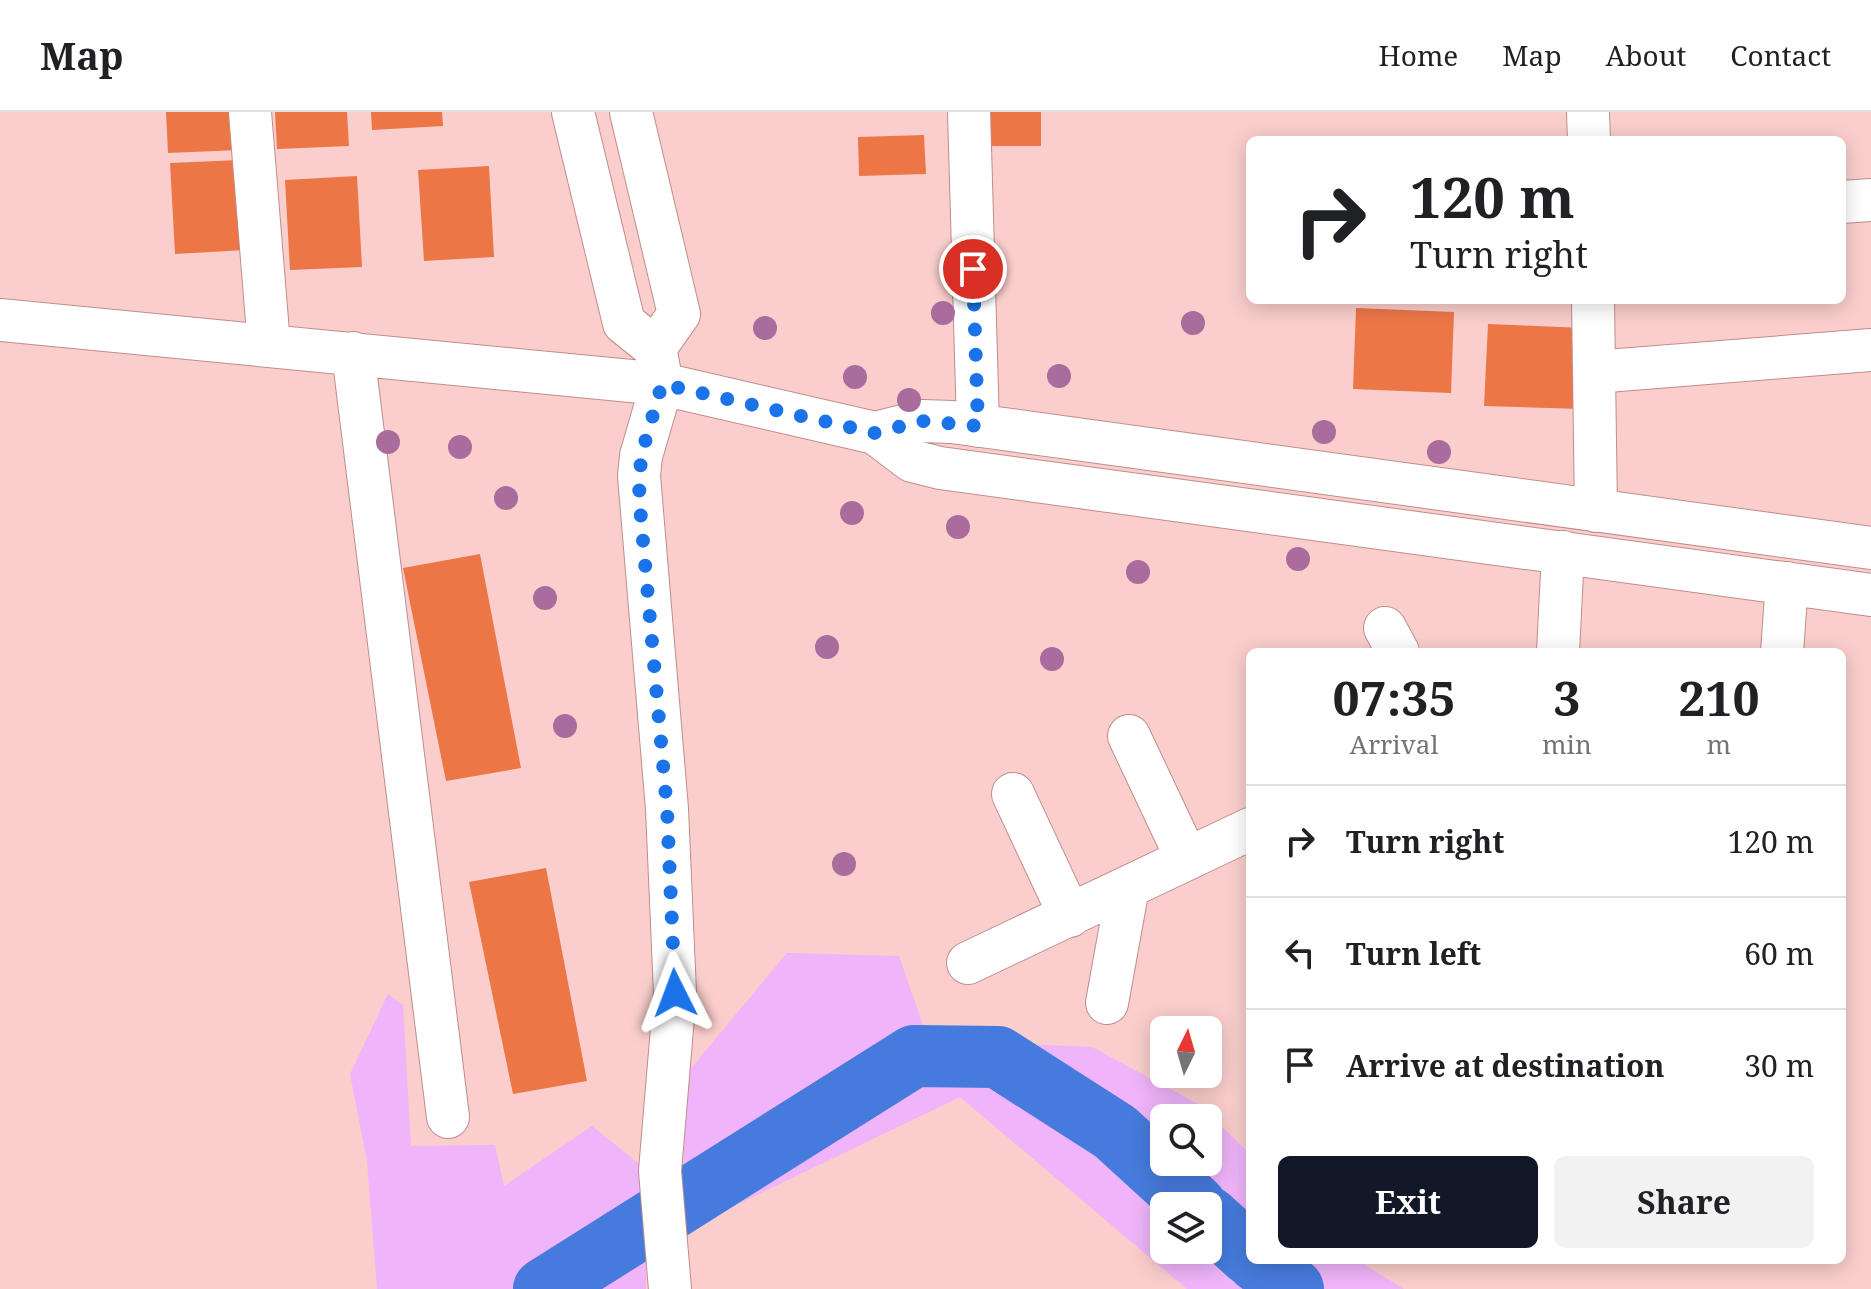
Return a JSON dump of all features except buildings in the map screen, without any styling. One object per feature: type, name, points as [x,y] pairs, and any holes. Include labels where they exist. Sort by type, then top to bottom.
[{"type":"street","points":[[250,112],[269,345]]},
{"type":"street","points":[[573,112],[624,323],[659,366]]},
{"type":"street","points":[[631,112],[679,314],[659,366],[639,476],[667,809],[675,993],[660,1171],[668,1272]]},
{"type":"street","points":[[969,112],[978,426]]},
{"type":"street","points":[[1588,112],[1589,136]]},
{"type":"street","points":[[1846,202],[1871,200]]},
{"type":"street","points":[[1593,304],[1596,511]]},
{"type":"street","points":[[0,320],[353,353],[659,366],[875,433],[912,461],[940,468],[1871,595]]},
{"type":"street","points":[[1594,372],[1871,350]]},
{"type":"street","points":[[353,353],[448,1117]]},
{"type":"street","points":[[875,433],[922,421],[978,426],[1871,548]]},
{"type":"street","points":[[1558,648],[1563,552]]},
{"type":"street","points":[[1782,648],[1787,583]]},
{"type":"street","points":[[1129,736],[1187,859]]},
{"type":"street","points":[[1013,794],[1070,916]]},
{"type":"street","points":[[968,963],[1246,831]]},
{"type":"street","points":[[1107,1003],[1128,887]]},
{"type":"shaded area","points":[[787,953],[899,956],[924,1028],[952,1041],[1092,1047],[1150,1078],[1150,1088],[1168,1088],[1198,1104],[1150,1104],[1150,1176],[1222,1176],[1222,1127],[1246,1150],[1246,1264],[1363,1264],[1404,1289],[1187,1289],[1157,1264],[1222,1264],[1222,1192],[1150,1192],[1150,1258],[960,1097],[732,1207],[683,1172],[688,1072]]},
{"type":"shaded area","points":[[388,994],[403,1005],[411,1146],[495,1145],[504,1186],[592,1126],[648,1171],[646,1289],[377,1289],[367,1161],[350,1074]]},
{"type":"waterway","points":[[544,1289],[914,1056],[998,1057],[1115,1132],[1181,1192]]},
{"type":"waterway","points":[[1222,1230],[1246,1251]]},
{"type":"waterway","points":[[1261,1264],[1293,1289]]},
{"type":"route","points":[[675,993],[667,809],[639,496],[641,456],[662,384],[875,433],[922,421],[978,426],[973,269]]}]
